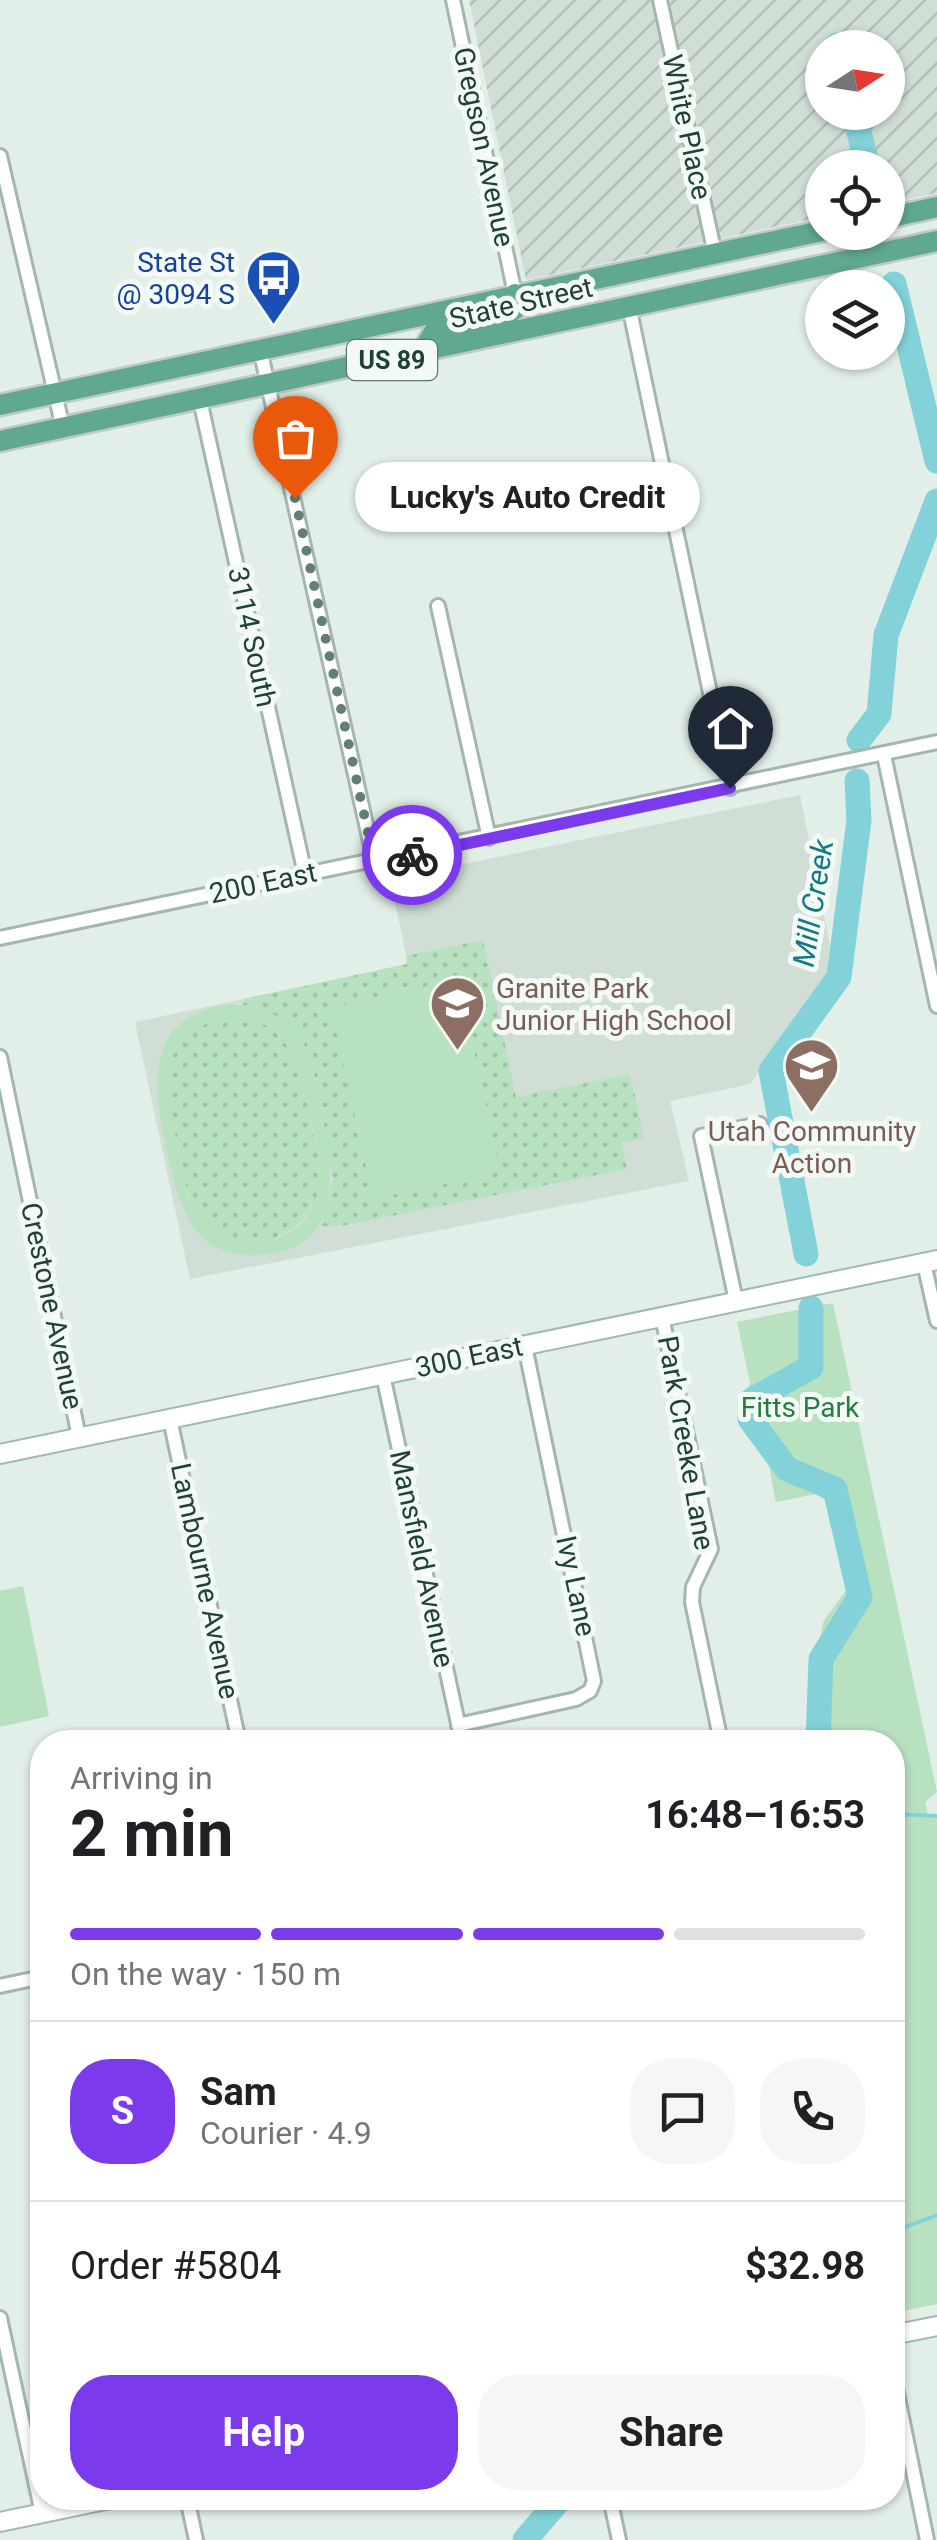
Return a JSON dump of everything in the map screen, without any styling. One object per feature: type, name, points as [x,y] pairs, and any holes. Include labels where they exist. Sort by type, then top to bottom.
[{"type":"main road","points":[[905,214],[937,207]]},
{"type":"main road","name":"State Street","points":[[0,405],[805,235]]},
{"type":"main road","name":"State Street","points":[[0,441],[937,242]]},
{"type":"main road","points":[[421,354],[435,330],[508,314],[515,309],[515,294]]},
{"type":"street","name":"Gregson Avenue","points":[[453,0],[515,294]]},
{"type":"street","name":"White Place","points":[[660,0],[714,254]]},
{"type":"street","points":[[0,156],[64,428]]},
{"type":"street","points":[[629,306],[730,788]]},
{"type":"street","points":[[260,349],[374,860]]},
{"type":"street","name":"3114 South","points":[[200,400],[305,874]]},
{"type":"street","points":[[438,606],[489,838]]},
{"type":"street","name":"200 East","points":[[0,938],[937,742]]},
{"type":"street","points":[[884,755],[937,1006]]},
{"type":"street","name":"Crestone Avenue","points":[[0,1057],[79,1437]]},
{"type":"street","points":[[736,1302],[700,1136],[760,1124]]},
{"type":"street","points":[[931,1262],[937,1321]]},
{"type":"street","name":"300 East","points":[[0,1454],[931,1262]]},
{"type":"street","name":"Park Creeke Lane","points":[[662,1317],[711,1548],[693,1587],[692,1602],[719,1730]]},
{"type":"street","name":"Ivy Lane","points":[[458,1725],[576,1699],[590,1692],[594,1681],[524,1346]]},
{"type":"street","name":"Mansfield Avenue","points":[[382,1375],[459,1730]]},
{"type":"street","name":"Lambourne Avenue","points":[[170,1418],[236,1730]]},
{"type":"street","points":[[0,1986],[30,1980]]},
{"type":"street","points":[[0,2318],[30,2457]]},
{"type":"street","points":[[905,2332],[937,2326]]},
{"type":"street","points":[[905,2432],[927,2540]]},
{"type":"street","points":[[0,2522],[57,2510]]},
{"type":"street","points":[[190,2510],[196,2540]]},
{"type":"street","points":[[613,2510],[619,2540]]},
{"type":"shaded area","points":[[469,0],[937,0],[937,193],[905,200],[905,150],[805,150],[805,221],[526,280]]},
{"type":"shaded area","name":"Granite Park Junior High School","points":[[800,795],[834,964],[750,1084],[670,1101],[689,1181],[190,1279],[135,1022],[408,964],[390,879]]},
{"type":"green space","points":[[483,940],[516,1097],[630,1074],[644,1138],[622,1143],[627,1169],[341,1226],[321,1226],[333,1180],[313,1067],[306,1048],[252,1006],[242,1005],[244,999],[407,964],[406,956]]},
{"type":"green space","points":[[459,979],[500,1172],[373,1199],[331,1007]]},
{"type":"green space","points":[[229,1004],[266,1011],[290,1026],[307,1050],[328,1147],[329,1193],[324,1214],[314,1231],[298,1245],[275,1253],[248,1255],[226,1251],[208,1242],[185,1212],[166,1147],[158,1077],[168,1038],[181,1023],[201,1011]],"holes":[[[227,1017],[247,1018],[276,1032],[294,1058],[305,1090],[321,1168],[315,1202],[301,1224],[282,1236],[255,1242],[227,1237],[195,1210],[183,1178],[168,1083],[176,1049],[187,1035],[203,1024]]]},
{"type":"green space","points":[[227,1017],[251,1019],[269,1027],[283,1040],[301,1075],[320,1164],[319,1190],[302,1220],[289,1231],[258,1242],[225,1237],[196,1211],[185,1182],[170,1108],[169,1069],[175,1052],[185,1037]]},
{"type":"green space","name":"Fitts Park","points":[[833,1303],[937,1792],[925,1802],[928,1815],[937,1817],[937,2304],[905,2311],[905,1730],[808,1730],[813,1688],[809,1669],[816,1666],[823,1622],[847,1589],[828,1502],[816,1494],[776,1502],[766,1455],[744,1412],[750,1383],[737,1322]]},
{"type":"green space","points":[[23,1586],[49,1716],[0,1727],[0,1591]]},
{"type":"waterway","name":"Mill Creek","points":[[858,130],[864,150]]},
{"type":"waterway","name":"Mill Creek","points":[[905,329],[937,461]]},
{"type":"waterway","name":"Mill Creek","points":[[859,740],[879,714],[886,635],[937,501]]},
{"type":"waterway","name":"Mill Creek","points":[[806,1254],[771,1071],[839,977],[859,820],[857,781]]},
{"type":"waterway","name":"Mill Creek","points":[[811,1308],[811,1367],[752,1400],[750,1419],[787,1469],[835,1489],[860,1597],[821,1659],[818,1730]]},
{"type":"waterway","points":[[905,1815],[937,1816]]},
{"type":"waterway","points":[[905,2227],[937,2215]]},
{"type":"waterway","name":"Mill Creek","points":[[525,2540],[551,2510]]},
{"type":"way so far","points":[[295,498],[374,860],[412,855]]},
{"type":"place","name":"State St @ 3094 S","points":[[274,327]]},
{"type":"place","name":"Lucky's Auto Credit","points":[[295,498]]},
{"type":"place","name":"Granite Park Junior High School","points":[[457,1053]]},
{"type":"place","name":"Utah Community Action","points":[[812,1114]]},
{"type":"route","points":[[412,855],[730,788]]}]
